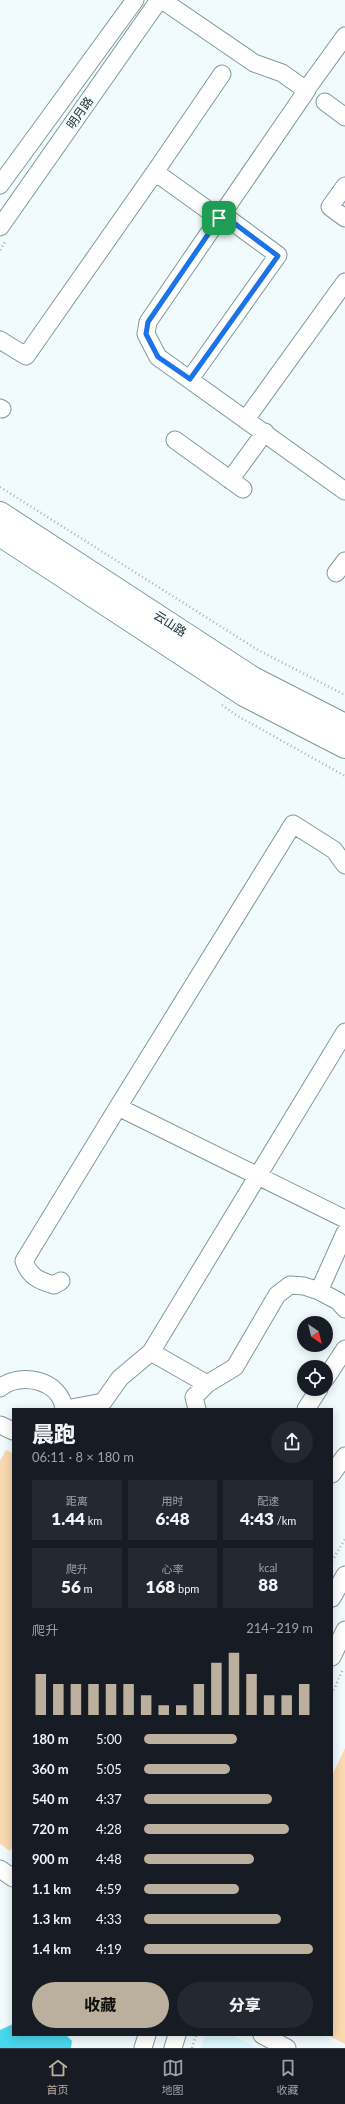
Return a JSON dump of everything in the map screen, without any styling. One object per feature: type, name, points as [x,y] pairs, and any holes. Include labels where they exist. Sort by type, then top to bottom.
[{"type":"main road","name":"云山路","points":[[0,513],[253,678],[345,725]]},
{"type":"main road","name":"云山路","points":[[0,535],[244,695],[345,747]]},
{"type":"street","name":"明月路","points":[[0,185],[135,0]]},
{"type":"street","name":"明月路","points":[[0,227],[161,0]]},
{"type":"street","points":[[161,0],[254,63],[282,73],[307,90]]},
{"type":"street","points":[[345,36],[148,322],[146,334],[158,357],[265,432],[345,491]]},
{"type":"street","points":[[0,340],[26,356],[222,74]]},
{"type":"street","points":[[325,102],[345,117]]},
{"type":"street","points":[[155,172],[278,256],[190,379]]},
{"type":"street","points":[[345,186],[330,207],[345,218]]},
{"type":"street","points":[[246,419],[340,301],[345,282]]},
{"type":"street","points":[[175,440],[237,484],[265,432]]},
{"type":"street","points":[[61,1281],[54,1284],[43,1282],[28,1272],[24,1261],[293,824],[334,850],[345,864]]},
{"type":"street","points":[[70,1408],[103,1402],[120,1378],[151,1352],[345,1032]]},
{"type":"street","points":[[118,1107],[345,1219]]},
{"type":"street","points":[[319,1291],[345,1233]]},
{"type":"street","points":[[197,1408],[194,1397],[207,1384],[235,1367],[276,1294],[290,1285],[304,1286],[319,1291],[338,1301],[345,1309]]},
{"type":"street","points":[[333,1367],[345,1349]]},
{"type":"street","points":[[151,1352],[207,1384]]},
{"type":"street","points":[[0,1388],[6,1383],[18,1379],[34,1380],[55,1392],[63,1402],[65,1408]]},
{"type":"street","points":[[307,1408],[314,1396]]},
{"type":"street","points":[[0,1425],[12,1431]]},
{"type":"street","points":[[333,1473],[345,1456]]},
{"type":"street","points":[[333,1655],[345,1630]]},
{"type":"street","points":[[0,1869],[12,1877]]},
{"type":"street","points":[[143,2048],[147,2036]]},
{"type":"street","points":[[173,2048],[176,2036]]},
{"type":"street","points":[[264,2036],[287,2048]]},
{"type":"path","points":[[0,487],[258,650],[345,695]]},
{"type":"path","points":[[333,1559],[345,1539]]},
{"type":"path","points":[[333,1692],[345,1666]]},
{"type":"path","points":[[192,2048],[196,2036]]},
{"type":"shaded area","points":[[6,1450],[12,1453],[12,1848],[10,1851],[0,1844],[0,1461]]},
{"type":"shaded area","points":[[345,1748],[345,2044],[329,2036],[333,2036],[333,1774]]},
{"type":"shaded area","points":[[205,2036],[234,2036],[258,2048],[201,2048]]},
{"type":"water","points":[[12,2024],[12,2036],[67,2036],[72,2041],[71,2048],[0,2048],[0,2030]]},
{"type":"route","points":[[222,214],[278,256],[190,379],[158,357],[146,334],[148,322],[219,218],[222,214]]}]
